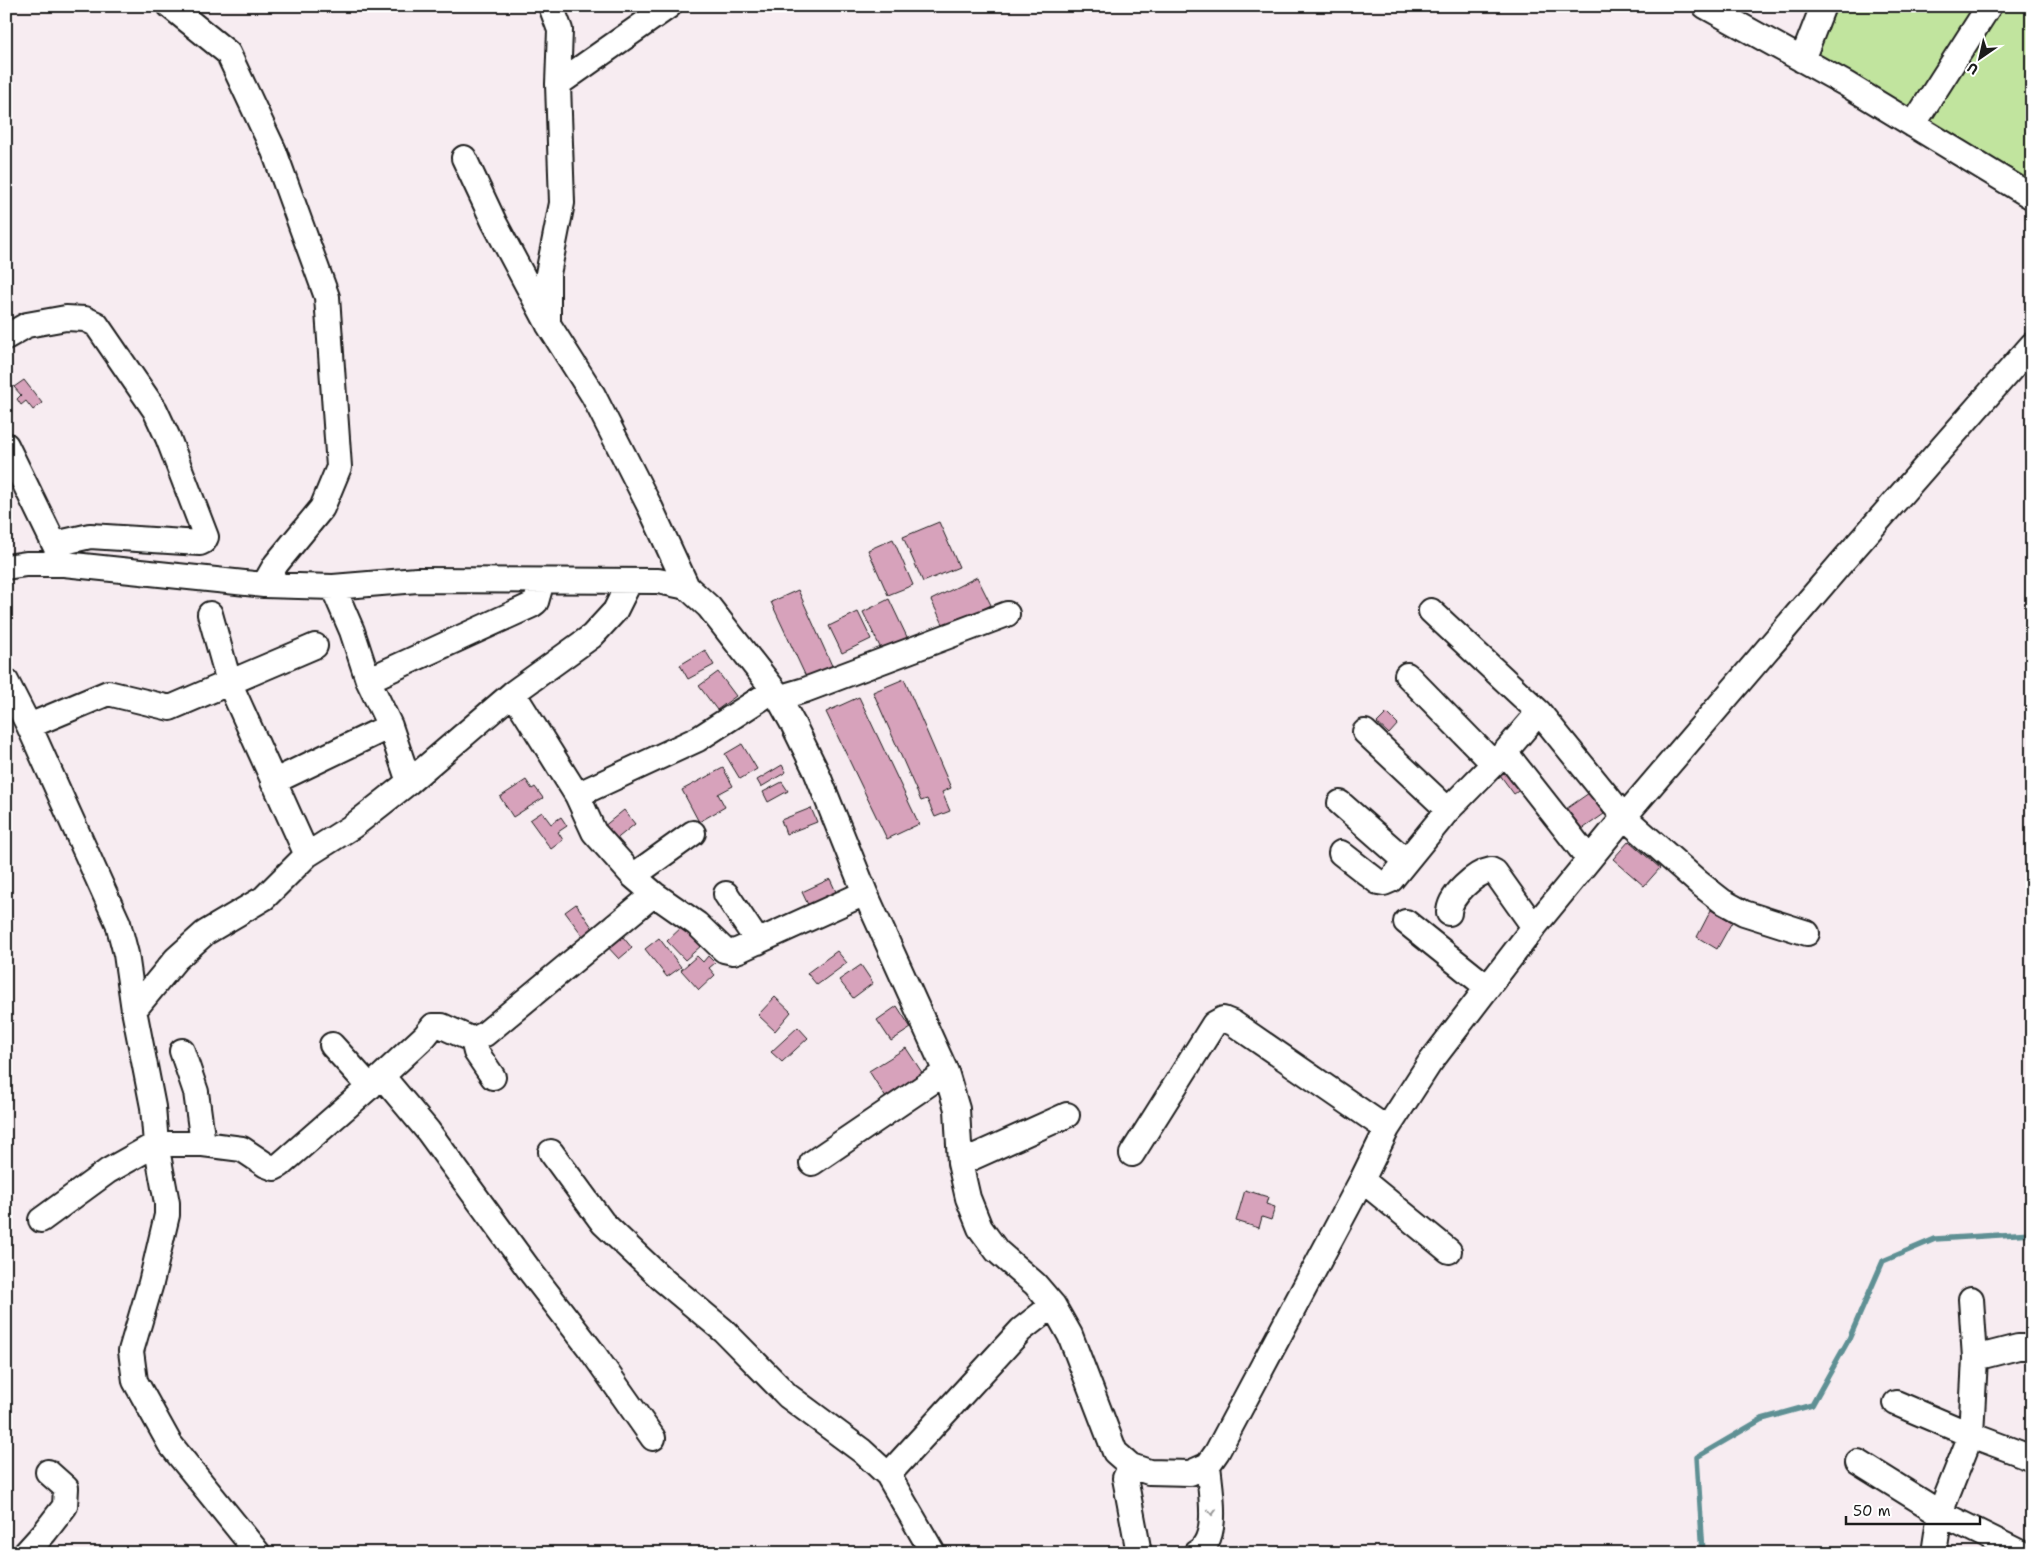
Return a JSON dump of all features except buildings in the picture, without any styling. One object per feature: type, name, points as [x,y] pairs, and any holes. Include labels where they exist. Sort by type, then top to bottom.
[{"type":"street","points":[[170,6],[228,53],[274,151],[327,297],[339,467],[322,508],[276,564],[264,585]]},
{"type":"street","points":[[548,324],[548,274],[562,203],[558,84],[560,30],[551,6]]},
{"type":"street","points":[[558,84],[669,6]]},
{"type":"street","points":[[1704,6],[1914,124],[2032,197]]},
{"type":"street","points":[[1802,60],[1823,6]]},
{"type":"street","points":[[1914,124],[1988,6]]},
{"type":"street","points":[[464,158],[494,222],[548,324],[594,395],[650,507],[687,587],[709,607],[776,694],[816,771],[865,893],[946,1072],[957,1109],[960,1163],[968,1198],[980,1228],[997,1252],[1035,1284],[1053,1305],[1070,1335],[1115,1452],[1130,1466],[1149,1472],[1190,1473],[1208,1465]]},
{"type":"street","points":[[6,337],[27,325],[66,318],[85,319],[96,324],[155,410],[168,438],[206,537],[200,543],[90,536],[60,554],[26,564],[6,567]]},
{"type":"street","points":[[1196,1553],[1207,1542],[1213,1517],[1208,1465],[1362,1180],[1387,1129],[1429,1064],[1487,987],[1624,817],[1842,562],[2032,345]]},
{"type":"street","points":[[6,445],[60,554]]},
{"type":"street","points":[[60,554],[264,585],[332,586],[417,580],[658,581],[687,587]]},
{"type":"street","points":[[368,680],[532,606],[536,602],[542,581]]},
{"type":"street","points":[[134,1010],[176,959],[205,933],[264,898],[307,855],[353,826],[409,782],[513,693],[592,636],[615,610],[630,581]]},
{"type":"street","points":[[332,586],[352,631],[368,680],[390,726],[409,782]]},
{"type":"street","points":[[1431,611],[1539,712],[1624,817],[1699,884],[1722,901],[1744,913],[1807,933]]},
{"type":"street","points":[[210,614],[229,682],[307,855]]},
{"type":"street","points":[[577,795],[698,738],[776,694],[805,690],[1007,614]]},
{"type":"street","points":[[18,714],[108,693],[170,708],[315,646]]},
{"type":"street","points":[[1407,675],[1499,758],[1589,860]]},
{"type":"street","points":[[6,681],[18,714],[118,923],[126,954],[134,1010],[153,1107],[156,1144],[167,1203],[167,1215],[151,1283],[131,1351],[135,1381],[170,1444],[258,1553]]},
{"type":"street","points":[[513,693],[577,795],[594,832],[633,876],[654,894],[697,924],[724,950],[733,952],[758,942],[865,893]]},
{"type":"street","points":[[1341,853],[1378,882],[1384,883],[1391,880],[1448,810],[1499,758],[1539,712]]},
{"type":"street","points":[[273,782],[390,726]]},
{"type":"street","points":[[1364,732],[1448,810]]},
{"type":"street","points":[[1340,804],[1406,861]]},
{"type":"street","points":[[633,876],[693,833]]},
{"type":"street","points":[[1449,913],[1449,906],[1469,881],[1483,871],[1491,870],[1495,872],[1534,928]]},
{"type":"street","points":[[473,1040],[485,1034],[654,894]]},
{"type":"street","points":[[726,894],[758,942]]},
{"type":"street","points":[[1406,922],[1487,987]]},
{"type":"street","points":[[1132,1154],[1214,1024],[1223,1019],[1233,1023],[1387,1129]]},
{"type":"street","points":[[41,1220],[108,1171],[156,1144],[203,1144],[242,1149],[266,1165],[274,1168],[280,1165],[376,1081],[425,1036],[433,1026],[442,1026],[473,1040]]},
{"type":"street","points":[[473,1040],[476,1052],[493,1077]]},
{"type":"street","points":[[332,1044],[376,1081],[428,1130],[530,1271],[592,1350],[653,1438]]},
{"type":"street","points":[[182,1051],[196,1092],[203,1144]]},
{"type":"street","points":[[812,1163],[946,1072]]},
{"type":"street","points":[[960,1163],[1067,1115]]},
{"type":"street","points":[[551,1152],[603,1223],[662,1279],[724,1331],[788,1396],[862,1451],[888,1475],[933,1553]]},
{"type":"street","points":[[1362,1180],[1450,1251]]},
{"type":"street","points":[[1934,1553],[1940,1513],[1971,1435],[1975,1358],[1971,1298]]},
{"type":"street","points":[[888,1475],[1021,1330],[1053,1305]]},
{"type":"street","points":[[1975,1358],[2018,1347],[2032,1347]]},
{"type":"street","points":[[1896,1403],[1971,1435],[2032,1458]]},
{"type":"street","points":[[1858,1462],[1940,1513],[2021,1553]]},
{"type":"street","points":[[1130,1466],[1125,1478],[1139,1553]]},
{"type":"street","points":[[26,1553],[46,1532],[65,1506],[66,1488],[48,1472]]},
{"type":"green space","points":[[1833,6],[2032,6],[2032,190],[1812,54]]},
{"type":"waterway","points":[[1703,1553],[1697,1457],[1762,1419],[1812,1405],[1849,1339],[1883,1261],[1935,1239],[2032,1233]]}]
